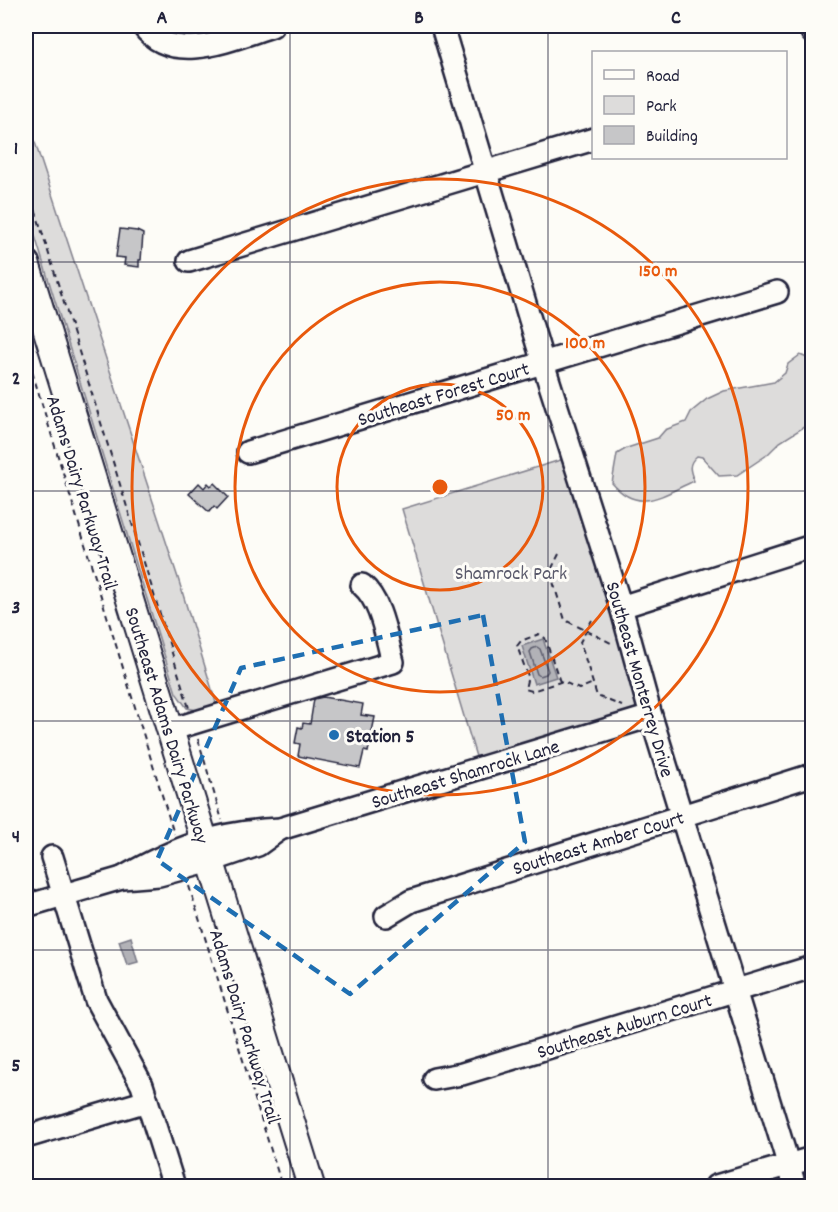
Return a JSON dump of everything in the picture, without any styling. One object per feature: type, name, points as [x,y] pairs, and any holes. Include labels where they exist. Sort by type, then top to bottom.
[{"type":"main road","name":"Southeast Adams Dairy Parkway","points":[[26,263],[182,727],[311,1186]]},
{"type":"street","points":[[149,39],[164,44],[205,46],[272,26]]},
{"type":"street","name":"Southeast Monterrey Drive","points":[[442,26],[543,363],[621,608],[651,716],[795,1186]]},
{"type":"street","points":[[810,26],[813,32]]},
{"type":"street","points":[[189,261],[592,140]]},
{"type":"street","name":"Southeast Forest Court","points":[[248,452],[777,292]]},
{"type":"street","points":[[621,608],[813,546]]},
{"type":"street","points":[[182,727],[393,662],[380,614],[373,599],[362,585]]},
{"type":"street","name":"Southeast Shamrock Lane","points":[[26,906],[122,878],[159,875],[213,842],[258,845],[280,829],[651,716]]},
{"type":"street","name":"Southeast Amber Court","points":[[386,916],[411,901],[813,775]]},
{"type":"street","points":[[52,857],[96,1000],[142,1085],[174,1186]]},
{"type":"street","name":"Southeast Auburn Court","points":[[434,1079],[462,1074],[813,967]]},
{"type":"street","points":[[26,1137],[147,1101]]},
{"type":"street","points":[[716,1186],[813,1158]]},
{"type":"path","points":[[26,180],[213,842]]},
{"type":"path","name":"Adams Dairy Parkway Trail","points":[[26,352],[176,842]]},
{"type":"path","points":[[560,554],[550,572],[566,620],[616,645]]},
{"type":"path","points":[[592,620],[580,642],[597,696],[627,708]]},
{"type":"path","points":[[560,682],[545,638],[539,634],[521,641],[517,646],[528,676],[525,689],[532,691],[560,682],[579,688],[593,683]]},
{"type":"path","name":"Adams Dairy Parkway Trail","points":[[187,878],[282,1186]]},
{"type":"highlighted area","points":[[483,615],[525,842],[350,994],[157,860],[241,668]]},
{"type":"green space","points":[[26,115],[178,578],[217,706],[197,710],[187,708],[176,693],[26,207]]},
{"type":"green space","points":[[800,355],[812,360],[812,385],[807,400],[812,415],[804,427],[780,442],[767,455],[737,475],[719,476],[702,457],[697,456],[691,465],[694,481],[651,499],[632,498],[622,493],[612,483],[617,454],[627,448],[658,438],[665,430],[686,422],[691,412],[707,399],[724,391],[774,382],[785,373],[788,364]]},
{"type":"green space","name":"Shamrock Park","points":[[567,458],[641,711],[477,760],[402,509]]},
{"type":"water","points":[[543,639],[556,677],[534,684],[522,646]]},
{"type":"water","points":[[131,937],[138,962],[127,965],[119,941]]},
{"type":"building","points":[[120,229],[143,234],[139,267],[124,265],[125,258],[116,257]]},
{"type":"building","points":[[199,483],[204,488],[208,483],[211,486],[214,483],[228,497],[217,509],[214,506],[209,512],[189,494]]},
{"type":"building","name":"Station 5","points":[[323,697],[363,704],[361,715],[375,717],[368,752],[364,751],[360,768],[298,756],[300,744],[295,743],[298,727],[302,728],[303,723],[310,724],[314,699]]},
{"type":"place","name":"Station 5","points":[[334,735]]}]
